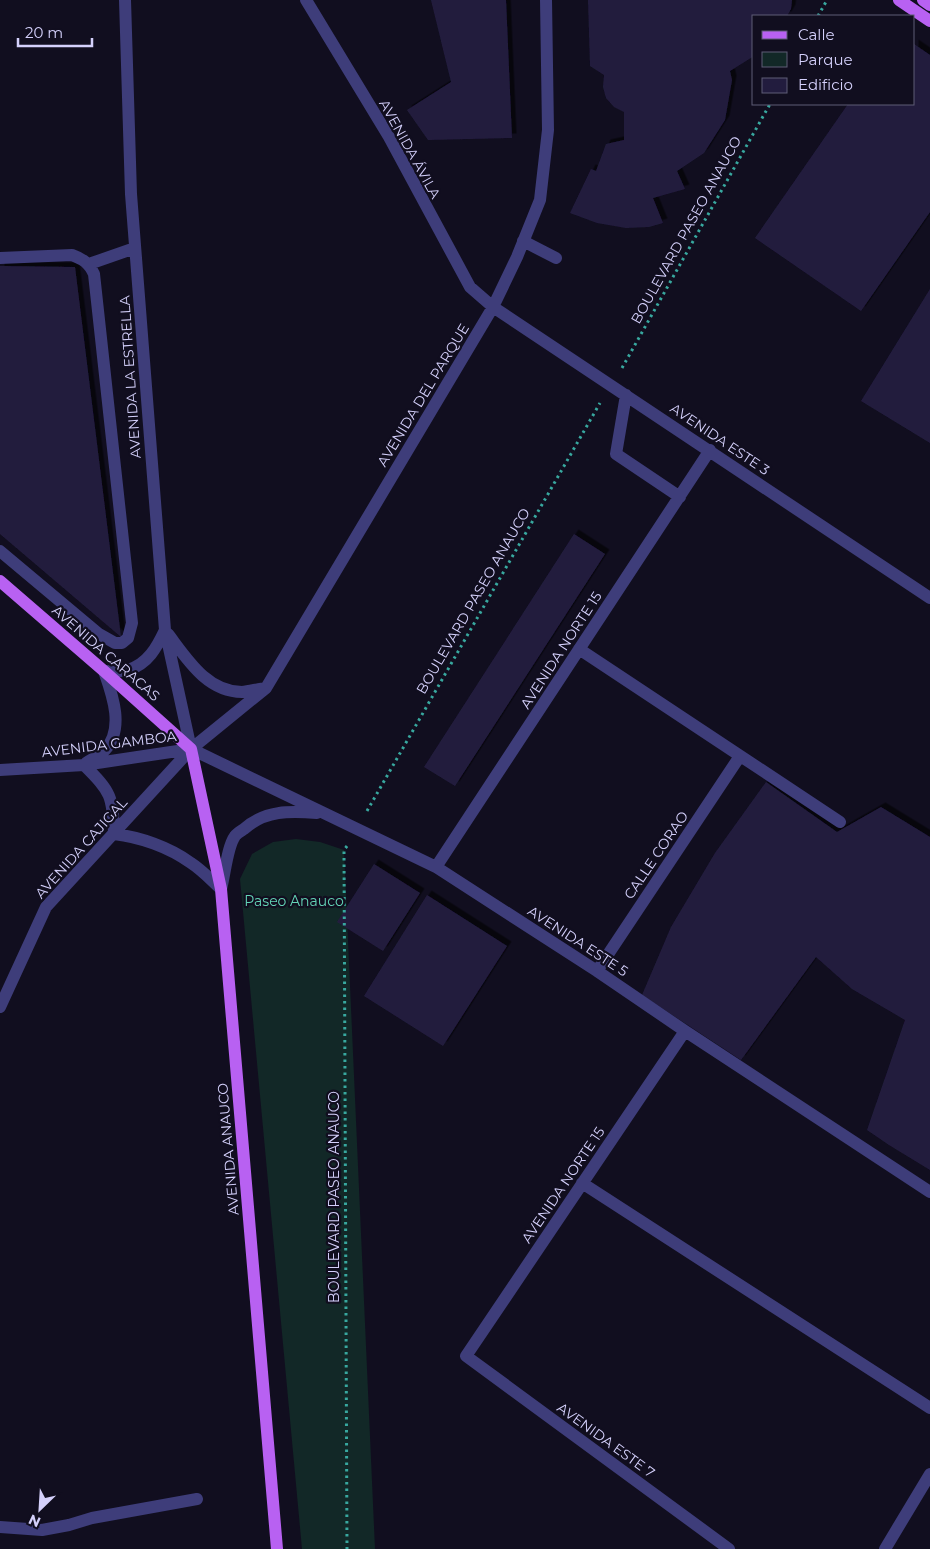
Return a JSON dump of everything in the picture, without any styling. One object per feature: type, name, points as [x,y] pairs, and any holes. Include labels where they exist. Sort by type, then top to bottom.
[{"type":"main road","points":[[899,0],[930,21]]},
{"type":"main road","points":[[924,0],[930,5]]},
{"type":"main road","name":"AVENIDA CARACAS","points":[[0,581],[191,749]]},
{"type":"main road","name":"AVENIDA ANAUCO","points":[[191,749],[221,889],[277,1549]]},
{"type":"street","name":"AVENIDA LA ESTRELLA","points":[[125,0],[131,194],[165,630],[191,749]]},
{"type":"street","name":"AVENIDA ÁVILA","points":[[306,0],[388,137],[470,287],[493,307]]},
{"type":"street","name":"AVENIDA DEL PARQUE","points":[[191,749],[266,688],[493,307],[540,200],[548,130],[546,0]]},
{"type":"street","points":[[523,241],[556,258]]},
{"type":"street","points":[[90,264],[135,248]]},
{"type":"street","points":[[0,258],[72,255],[82,258],[90,264],[94,274],[132,623],[128,638],[122,644],[115,643],[99,634],[0,551]]},
{"type":"street","name":"AVENIDA ESTE 3","points":[[493,307],[930,598]]},
{"type":"street","points":[[626,395],[616,454],[680,496]]},
{"type":"street","name":"AVENIDA NORTE 15","points":[[436,866],[710,450]]},
{"type":"street","points":[[221,889],[193,864],[177,854],[129,836],[114,834],[113,809],[109,792],[84,765],[106,750],[116,723],[115,706],[104,671],[128,670],[141,663],[156,650],[165,630],[200,675],[222,688],[241,692],[266,688]]},
{"type":"street","points":[[580,649],[840,822]]},
{"type":"street","name":"AVENIDA GAMBOA","points":[[0,770],[84,765],[191,749]]},
{"type":"street","name":"AVENIDA ESTE 5","points":[[191,749],[436,866],[930,1192]]},
{"type":"street","name":"AVENIDA CAJIGAL","points":[[0,1007],[46,907],[191,749]]},
{"type":"street","name":"CALLE CORAO","points":[[597,971],[740,756]]},
{"type":"street","points":[[221,889],[228,853],[235,836],[248,824],[262,816],[281,812],[324,813]]},
{"type":"street","name":"AVENIDA NORTE 15","points":[[466,1356],[685,1031]]},
{"type":"street","points":[[582,1183],[930,1408]]},
{"type":"street","name":"AVENIDA ESTE 7","points":[[466,1356],[729,1549]]},
{"type":"street","points":[[885,1549],[930,1474]]},
{"type":"street","points":[[0,1527],[42,1530],[92,1518],[197,1499]]},
{"type":"path","points":[[819,15],[827,0]]},
{"type":"path","name":"BOULEVARD PASEO ANAUCO","points":[[622,368],[769,105]]},
{"type":"path","name":"BOULEVARD PASEO ANAUCO","points":[[366,811],[600,403]]},
{"type":"path","name":"BOULEVARD PASEO ANAUCO","points":[[347,846],[344,850],[347,1549]]},
{"type":"green space","name":"Paseo Anauco","points":[[296,839],[320,842],[344,850],[375,1549],[302,1549],[240,879],[252,854],[273,842]]},
{"type":"building","points":[[431,0],[506,0],[512,138],[428,140],[407,110],[451,82]]},
{"type":"building","points":[[588,0],[792,0],[791,9],[788,15],[752,15],[752,57],[730,71],[732,80],[725,120],[704,153],[677,171],[685,189],[653,198],[663,223],[649,227],[626,228],[597,223],[570,213],[591,169],[596,171],[606,144],[624,140],[624,112],[614,107],[606,98],[603,87],[604,75],[590,66]]},
{"type":"building","points":[[915,45],[930,55],[930,212],[861,311],[755,238],[847,105],[915,105]]},
{"type":"building","points":[[0,266],[75,267],[121,637],[0,534]]},
{"type":"building","points":[[930,289],[930,443],[861,401]]},
{"type":"building","points":[[574,534],[605,554],[455,786],[424,767]]},
{"type":"building","points":[[766,782],[837,832],[881,807],[930,837],[930,1170],[867,1130],[905,1020],[852,989],[816,957],[741,1060],[642,995],[671,927],[715,853]]},
{"type":"building","points":[[374,864],[420,893],[383,951],[337,922]]},
{"type":"building","points":[[427,895],[507,946],[443,1046],[364,996]]}]
